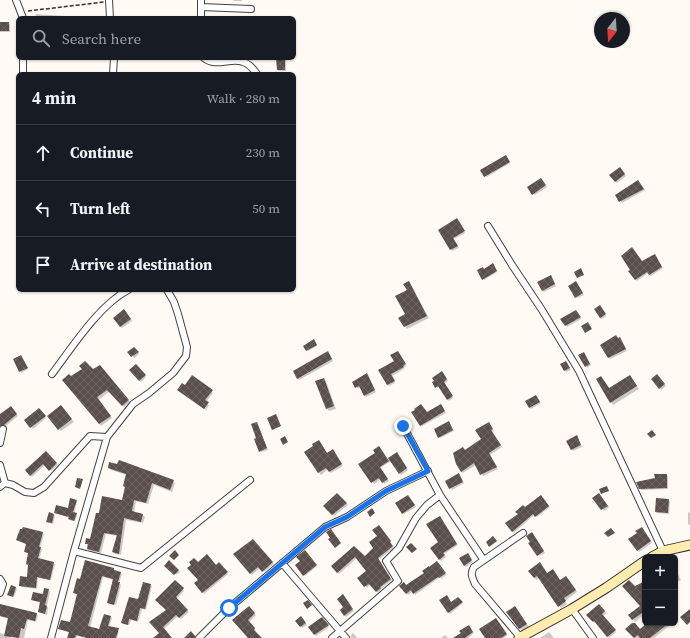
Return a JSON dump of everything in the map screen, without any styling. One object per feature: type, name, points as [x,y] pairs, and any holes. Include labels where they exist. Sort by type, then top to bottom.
[{"type":"street","points":[[16,0],[21,15]]},
{"type":"street","points":[[109,1],[110,16]]},
{"type":"street","points":[[201,16],[201,3],[251,9]]},
{"type":"street","points":[[23,60],[23,72]]},
{"type":"street","points":[[113,72],[114,60]]},
{"type":"street","points":[[208,60],[214,63],[242,61],[250,65],[255,72]]},
{"type":"street","points":[[488,226],[579,371],[663,551]]},
{"type":"street","points":[[52,374],[94,319],[114,300],[125,292]]},
{"type":"street","points":[[52,638],[74,551],[108,437],[133,404],[173,373],[186,356],[187,347],[178,314],[174,302],[168,292]]},
{"type":"street","points":[[403,426],[440,495],[483,560]]},
{"type":"street","points":[[0,443],[3,429]]},
{"type":"street","points":[[0,465],[2,485],[13,485],[25,492],[34,493],[44,487],[90,436],[108,437]]},
{"type":"street","points":[[199,638],[229,608],[325,527],[347,517],[386,491],[428,471]]},
{"type":"street","points":[[74,551],[141,568],[250,480]]},
{"type":"street","points":[[332,638],[398,581],[386,561],[399,548],[416,518],[440,495]]},
{"type":"street","points":[[523,533],[474,566],[471,570],[471,576],[475,584],[519,638],[572,609],[606,588],[642,562]]},
{"type":"street","points":[[658,554],[663,551],[690,544]]},
{"type":"street","points":[[282,563],[346,638]]},
{"type":"street","points":[[0,579],[3,584],[0,593]]},
{"type":"street","points":[[572,609],[594,638]]},
{"type":"path","points":[[21,15],[109,1]]},
{"type":"building","points":[[0,22],[9,22],[9,31],[0,31]]},
{"type":"building","points":[[276,60],[285,60],[285,70],[277,70]]},
{"type":"building","points":[[506,155],[510,162],[484,177],[480,170]]},
{"type":"building","points":[[620,167],[625,174],[615,182],[609,175]]},
{"type":"building","points":[[541,178],[546,185],[532,195],[527,187]]},
{"type":"building","points":[[638,180],[644,189],[619,202],[615,195]]},
{"type":"building","points":[[457,218],[465,231],[453,238],[458,246],[450,250],[438,230]]},
{"type":"building","points":[[632,247],[642,261],[655,254],[662,267],[649,275],[647,272],[635,280],[628,271],[630,270],[621,256]]},
{"type":"building","points":[[493,263],[497,271],[482,280],[477,270],[483,267],[484,269]]},
{"type":"building","points":[[581,268],[584,275],[577,278],[574,272]]},
{"type":"building","points":[[551,275],[555,284],[542,291],[537,282]]},
{"type":"building","points":[[409,281],[427,316],[404,327],[398,318],[405,314],[395,296],[407,290],[403,284]]},
{"type":"building","points":[[576,281],[583,293],[575,298],[568,286]]},
{"type":"building","points":[[600,305],[606,314],[600,318],[594,309]]},
{"type":"building","points":[[124,309],[131,319],[120,327],[113,318]]},
{"type":"building","points":[[576,310],[581,317],[565,326],[560,319]]},
{"type":"building","points":[[588,322],[592,329],[585,333],[581,326]]},
{"type":"building","points":[[616,335],[618,338],[620,337],[626,349],[608,358],[600,345]]},
{"type":"building","points":[[314,339],[317,345],[306,351],[303,346]]},
{"type":"building","points":[[134,347],[139,352],[131,357],[127,352]]},
{"type":"building","points":[[328,351],[332,359],[297,379],[293,371]]},
{"type":"building","points":[[398,351],[406,364],[403,366],[404,367],[391,374],[395,381],[387,385],[378,370],[394,361],[390,355]]},
{"type":"building","points":[[584,352],[590,364],[585,367],[578,355]]},
{"type":"building","points":[[21,355],[28,368],[19,372],[13,359]]},
{"type":"building","points":[[85,361],[93,369],[100,365],[129,400],[122,406],[107,390],[97,397],[111,416],[99,424],[62,380],[69,374],[71,376],[82,369],[79,366]]},
{"type":"building","points":[[566,361],[570,368],[564,371],[560,364]]},
{"type":"building","points":[[136,364],[146,375],[139,381],[129,370]]},
{"type":"building","points":[[442,371],[447,379],[444,382],[453,396],[447,400],[438,386],[435,388],[432,382],[434,381],[432,378]]},
{"type":"building","points":[[367,373],[375,390],[364,396],[359,386],[355,388],[352,382]]},
{"type":"building","points":[[657,374],[665,384],[659,389],[651,379]]},
{"type":"building","points":[[192,375],[213,390],[205,400],[209,402],[204,409],[177,390],[182,383],[185,385]]},
{"type":"building","points":[[630,375],[637,386],[610,403],[596,379],[601,376],[609,388]]},
{"type":"building","points":[[324,378],[334,406],[326,409],[315,381]]},
{"type":"building","points":[[536,395],[540,402],[529,408],[525,401]]},
{"type":"building","points":[[421,404],[427,412],[441,404],[445,411],[420,426],[411,412]]},
{"type":"building","points":[[61,405],[72,419],[58,430],[47,416]]},
{"type":"building","points":[[11,406],[17,414],[4,425],[0,426],[0,414]]},
{"type":"building","points":[[39,408],[46,416],[30,428],[24,420]]},
{"type":"building","points":[[276,414],[281,426],[272,430],[267,418]]},
{"type":"building","points":[[449,421],[453,430],[438,438],[434,429]]},
{"type":"building","points":[[257,422],[267,448],[259,452],[254,439],[256,438],[251,424]]},
{"type":"building","points":[[489,422],[493,429],[491,430],[501,445],[489,453],[497,467],[480,475],[474,463],[461,472],[456,464],[453,453],[463,447],[465,450],[481,439],[475,430]]},
{"type":"building","points":[[652,430],[656,435],[651,438],[647,434]]},
{"type":"building","points":[[577,435],[581,445],[571,450],[566,441]]},
{"type":"building","points":[[285,436],[288,442],[283,445],[280,439]]},
{"type":"building","points":[[319,440],[327,453],[333,449],[342,464],[329,472],[326,468],[318,473],[304,452],[313,446],[312,444]]},
{"type":"building","points":[[379,446],[389,461],[380,467],[388,479],[382,483],[379,478],[371,483],[358,464],[375,453],[373,450]]},
{"type":"building","points":[[46,451],[57,463],[49,471],[43,464],[30,476],[25,470]]},
{"type":"building","points":[[397,452],[407,468],[399,474],[388,458]]},
{"type":"building","points":[[119,460],[174,480],[170,490],[152,483],[146,503],[134,500],[132,511],[143,514],[141,522],[124,518],[119,554],[112,552],[117,535],[104,533],[99,552],[87,549],[88,544],[85,544],[86,538],[90,539],[96,513],[99,513],[102,496],[122,500],[126,474],[108,468],[109,462],[117,464]]},
{"type":"building","points":[[459,473],[463,482],[449,489],[445,481]]},
{"type":"building","points":[[654,474],[667,474],[667,488],[639,489],[636,482],[655,478]]},
{"type":"building","points":[[77,478],[83,479],[80,489],[75,487]]},
{"type":"building","points":[[607,486],[609,491],[601,494],[599,489]]},
{"type":"building","points":[[337,493],[347,503],[332,515],[323,506]]},
{"type":"building","points":[[599,493],[608,506],[601,510],[592,498]]},
{"type":"building","points":[[408,495],[415,505],[402,514],[395,503]]},
{"type":"building","points":[[541,495],[549,506],[535,517],[533,514],[512,532],[505,523],[518,514],[515,512],[523,505],[525,507]]},
{"type":"building","points":[[70,498],[77,500],[73,512],[77,513],[74,521],[68,519],[69,517],[54,513],[56,505],[68,508]]},
{"type":"building","points":[[656,498],[669,499],[668,513],[655,512]]},
{"type":"building","points":[[372,508],[375,513],[370,517],[367,512]]},
{"type":"building","points":[[49,512],[54,514],[52,523],[46,522]]},
{"type":"building","points":[[440,516],[457,544],[443,553],[445,555],[439,560],[430,548],[438,542],[426,524]]},
{"type":"building","points":[[379,525],[393,546],[378,558],[391,579],[376,592],[369,584],[364,587],[357,578],[366,571],[355,557],[337,573],[331,566],[354,546],[365,556],[373,548],[369,542],[377,536],[372,530]]},
{"type":"building","points":[[23,527],[43,532],[38,558],[54,562],[50,580],[37,577],[36,588],[19,586],[20,576],[27,577],[28,565],[26,564],[28,553],[24,552],[26,544],[16,540],[20,529]]},
{"type":"building","points":[[642,527],[651,541],[637,551],[628,539],[637,533],[635,531]]},
{"type":"building","points":[[611,528],[615,533],[608,537],[604,533]]},
{"type":"building","points":[[331,529],[341,543],[335,548],[328,539],[330,538],[326,532]]},
{"type":"building","points":[[532,532],[544,551],[537,556],[528,543],[530,542],[526,536]]},
{"type":"building","points":[[493,536],[497,541],[489,547],[486,542]]},
{"type":"building","points":[[253,539],[273,562],[262,572],[258,567],[250,574],[233,554]]},
{"type":"building","points":[[411,543],[417,549],[412,553],[406,547]]},
{"type":"building","points":[[175,550],[179,555],[174,560],[169,556]]},
{"type":"building","points":[[305,550],[317,565],[303,576],[295,565],[300,561],[296,557]]},
{"type":"building","points":[[468,553],[472,560],[464,566],[459,558]]},
{"type":"building","points":[[207,554],[216,565],[219,562],[228,572],[202,593],[194,583],[198,580],[187,568],[191,565],[189,562],[194,558],[198,562]]},
{"type":"building","points":[[85,560],[114,568],[114,570],[121,572],[114,605],[107,603],[113,579],[102,576],[88,626],[99,629],[104,614],[111,616],[108,626],[119,628],[116,638],[87,638],[76,635],[75,638],[67,638],[69,632],[58,629],[61,620],[70,622],[77,594],[73,593],[77,578],[80,579]]},
{"type":"building","points":[[169,560],[179,570],[174,575],[164,566]]},
{"type":"building","points":[[437,561],[446,573],[439,578],[438,577],[413,594],[411,590],[406,594],[399,586],[404,582],[406,585],[424,573],[422,571]]},
{"type":"building","points":[[540,562],[547,573],[553,569],[560,580],[566,576],[576,590],[564,598],[566,601],[558,607],[537,576],[534,578],[528,571]]},
{"type":"building","points":[[175,580],[184,588],[176,597],[188,610],[179,618],[176,615],[163,627],[172,638],[153,638],[159,633],[149,622],[166,610],[155,600]]},
{"type":"building","points":[[629,580],[635,586],[642,582],[642,613],[632,620],[628,615],[640,606],[622,586]]},
{"type":"building","points":[[143,582],[151,584],[145,609],[140,608],[137,621],[129,619],[128,625],[121,623],[129,597],[138,599]]},
{"type":"building","points":[[11,585],[16,587],[13,597],[7,595]]},
{"type":"building","points":[[44,588],[49,589],[45,605],[47,606],[45,614],[38,612],[40,602],[31,600],[33,592],[43,594]]},
{"type":"building","points":[[343,594],[353,609],[344,616],[340,610],[343,607],[337,599]]},
{"type":"building","points":[[447,595],[451,602],[458,597],[463,602],[448,613],[439,600]]},
{"type":"building","points":[[308,600],[312,605],[307,609],[303,603]]},
{"type":"building","points":[[0,604],[37,613],[35,621],[27,619],[24,629],[21,628],[19,638],[4,636],[8,618],[0,616]]},
{"type":"building","points":[[599,604],[605,611],[602,614],[616,630],[607,637],[594,621],[593,622],[586,615]]},
{"type":"building","points":[[249,606],[255,613],[248,620],[255,628],[254,630],[262,638],[248,638],[232,620]]},
{"type":"building","points":[[515,606],[527,624],[519,629],[506,612]]},
{"type":"building","points":[[690,609],[690,622],[687,625],[680,617]]},
{"type":"building","points":[[301,616],[306,623],[300,627],[295,621]]},
{"type":"building","points":[[322,617],[329,625],[314,635],[308,627]]},
{"type":"building","points":[[496,618],[507,634],[501,638],[485,638],[479,629]]},
{"type":"building","points":[[632,623],[635,623],[640,629],[644,626],[665,626],[650,638],[640,638],[638,635],[634,638],[625,629]]},
{"type":"building","points":[[469,625],[473,632],[465,638],[453,638],[461,633],[459,631]]},
{"type":"building","points":[[191,631],[195,638],[184,638]]},
{"type":"route","points":[[229,608],[325,527],[347,517],[386,491],[428,471],[403,426]]}]
